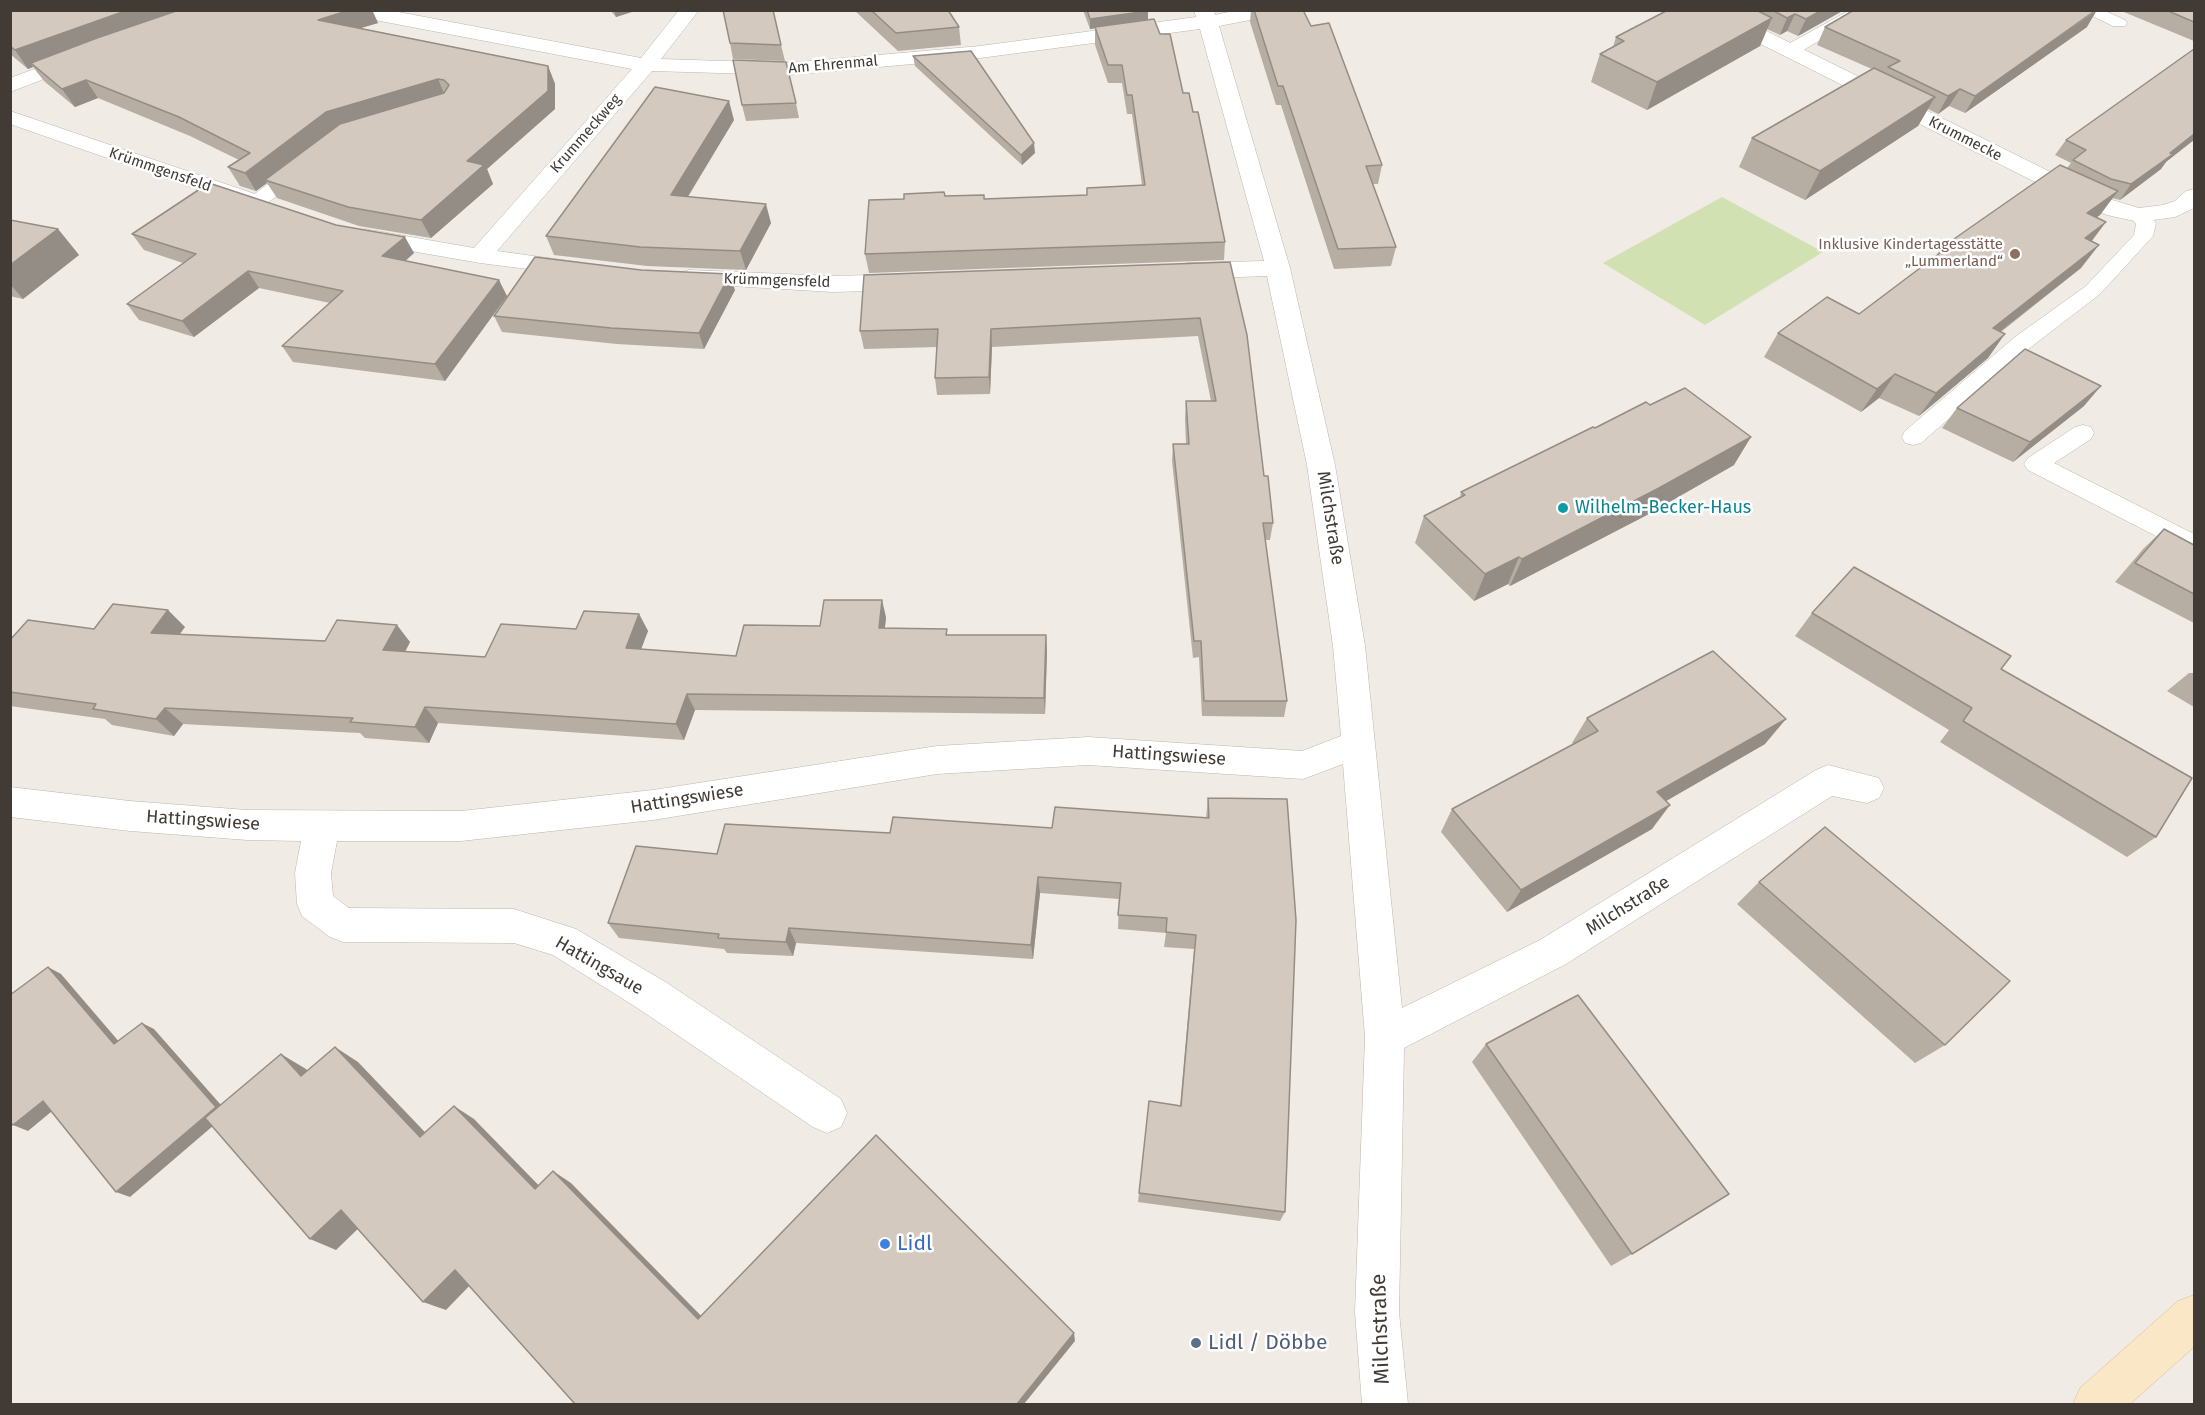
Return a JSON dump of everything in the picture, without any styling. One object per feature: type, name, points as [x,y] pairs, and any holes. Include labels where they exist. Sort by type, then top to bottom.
[{"type":"main road","points":[[2096,1404],[2194,1317]]},
{"type":"street","name":"Am Ehrenmal","points":[[354,10],[646,65],[788,69],[981,52],[1206,16]]},
{"type":"street","name":"Krummeckweg","points":[[480,256],[646,65],[690,10]]},
{"type":"street","points":[[1206,16],[1271,10]]},
{"type":"street","name":"Krummecke","points":[[1708,10],[2065,189],[2115,210],[2139,215],[2167,212],[2183,206],[2194,196]]},
{"type":"street","name":"Milchstraße","points":[[1206,16],[1278,268],[1321,465],[1349,646],[1385,1037],[1377,1312],[1384,1404]]},
{"type":"street","points":[[10,86],[101,50]]},
{"type":"street","name":"Krümmgensfeld","points":[[10,117],[287,212]]},
{"type":"street","points":[[345,231],[480,256],[601,271]]},
{"type":"street","points":[[1161,273],[1278,268]]},
{"type":"street","name":"Krümmgensfeld","points":[[670,277],[833,284],[929,281]]},
{"type":"street","name":"Hattingswiese","points":[[10,802],[130,816],[247,825],[461,826],[599,812],[885,767],[1001,755],[1088,751],[1303,765],[1358,744]]},
{"type":"street","name":"Milchstraße","points":[[1385,1037],[1553,952],[1828,780],[1867,788]]},
{"type":"street","name":"Hattingsaue","points":[[322,826],[313,873],[315,904],[343,925],[514,926],[563,941],[653,996],[827,1113]]},
{"type":"lane","points":[[1789,51],[1863,10]]},
{"type":"lane","points":[[2088,10],[2119,23]]},
{"type":"lane","points":[[256,202],[317,156]]},
{"type":"lane","points":[[1913,437],[2023,342],[2092,290],[2143,236],[2146,223],[2139,215]]},
{"type":"lane","points":[[2083,433],[2036,464],[2194,545]]},
{"type":"green space","points":[[1722,197],[1823,252],[1705,325],[1603,263]]},
{"type":"building","points":[[10,10],[128,10],[15,50],[10,46]]},
{"type":"building","points":[[179,10],[350,10],[318,20],[548,66],[548,91],[467,161],[484,165],[421,220],[348,207],[265,180],[340,124],[444,93],[449,85],[444,80],[438,79],[326,112],[245,173],[228,167],[250,153],[179,117],[86,80],[62,89],[31,63]]},
{"type":"building","points":[[723,10],[773,10],[781,45],[730,43]]},
{"type":"building","points":[[871,10],[948,10],[959,27],[896,33]]},
{"type":"building","points":[[1087,10],[1148,10],[1148,11],[1090,19]]},
{"type":"building","points":[[1254,10],[1303,10],[1311,26],[1329,23],[1382,165],[1366,166],[1396,247],[1338,249],[1283,86],[1278,86]]},
{"type":"building","points":[[1668,10],[1756,10],[1772,18],[1657,82],[1600,54],[1624,41],[1616,37]]},
{"type":"building","points":[[1772,10],[1822,10],[1806,19],[1795,14],[1787,18]]},
{"type":"building","points":[[1854,10],[2096,10],[1975,96],[1960,89],[1948,96],[1888,67],[1900,61],[1825,27]]},
{"type":"building","points":[[2166,10],[2194,10],[2194,22]]},
{"type":"building","points":[[1154,19],[1160,34],[1170,34],[1183,93],[1189,93],[1193,112],[1198,112],[1225,242],[865,254],[869,200],[904,199],[904,194],[944,192],[945,196],[984,195],[984,199],[1087,195],[1087,188],[1145,185],[1132,95],[1127,95],[1122,65],[1108,65],[1095,27]]},
{"type":"building","points":[[2194,49],[2194,134],[2170,153],[2173,154],[2131,184],[2111,179],[2073,160],[2086,150],[2066,140]]},
{"type":"building","points":[[971,51],[1034,143],[1021,155],[913,56]]},
{"type":"building","points":[[733,60],[786,62],[796,103],[742,105]]},
{"type":"building","points":[[1874,68],[1935,97],[1820,171],[1752,138]]},
{"type":"building","points":[[655,87],[729,101],[671,195],[766,204],[740,251],[640,247],[546,236]]},
{"type":"building","points":[[2060,165],[2118,191],[2087,213],[2106,222],[2085,238],[2099,245],[1993,328],[2005,334],[1936,393],[1895,374],[1877,389],[1778,333],[1827,297],[1859,314],[1944,250],[1941,248]]},
{"type":"building","points":[[209,183],[336,225],[405,237],[382,256],[499,280],[435,364],[282,346],[343,291],[248,271],[182,321],[127,304],[196,254],[132,234]]},
{"type":"building","points":[[10,220],[58,229],[10,265]]},
{"type":"building","points":[[535,257],[641,270],[730,274],[699,333],[611,328],[494,316]]},
{"type":"building","points":[[1230,262],[1247,335],[1264,476],[1268,476],[1273,523],[1263,523],[1287,701],[1204,701],[1201,641],[1194,641],[1173,444],[1189,444],[1186,401],[1216,401],[1200,318],[991,329],[989,377],[935,378],[938,329],[860,331],[864,275]]},
{"type":"building","points":[[2025,349],[2101,386],[2030,442],[1957,408]]},
{"type":"building","name":"Wilhelm-Becker-Haus","points":[[1685,388],[1751,437],[1522,559],[1519,557],[1485,574],[1424,516],[1465,495],[1461,492],[1593,427],[1646,402],[1650,405]]},
{"type":"building","points":[[2164,529],[2194,545],[2194,594],[2135,563]]},
{"type":"building","points":[[1854,567],[2011,656],[2001,669],[2192,778],[2156,837],[1963,721],[1972,708],[1812,613]]},
{"type":"building","points":[[824,600],[882,600],[879,628],[947,629],[946,635],[1046,635],[1044,698],[687,694],[676,724],[425,707],[415,727],[350,722],[353,718],[165,708],[156,719],[93,709],[96,704],[10,692],[10,640],[28,620],[94,629],[113,604],[168,610],[151,633],[325,641],[337,620],[397,625],[383,650],[485,657],[501,624],[576,629],[584,611],[639,614],[626,648],[736,656],[744,625],[820,626]]},
{"type":"building","points":[[1713,651],[1786,719],[1657,792],[1670,805],[1521,890],[1452,809],[1598,731],[1587,718]]},
{"type":"building","points":[[1208,798],[1287,799],[1296,920],[1285,1212],[1139,1193],[1149,1101],[1181,1106],[1196,935],[1166,932],[1167,918],[1118,915],[1121,883],[1038,877],[1031,945],[789,928],[786,942],[718,938],[719,934],[608,923],[636,846],[717,854],[725,824],[890,833],[893,817],[1052,828],[1055,807],[1209,818]]},
{"type":"building","points":[[1825,827],[2010,981],[1945,1045],[1759,882]]},
{"type":"building","points":[[48,967],[114,1044],[142,1023],[216,1107],[116,1192],[43,1101],[13,1125],[10,1122],[10,995]]},
{"type":"building","points":[[1578,995],[1729,1194],[1632,1254],[1486,1044]]},
{"type":"building","points":[[335,1047],[420,1137],[454,1106],[535,1189],[553,1171],[698,1319],[876,1135],[1074,1333],[1017,1404],[575,1404],[455,1270],[423,1302],[341,1210],[310,1239],[205,1118],[281,1054],[301,1076]]},
{"type":"place","name":"Inklusive Kindertagesstätte „Lummerland“","points":[[2015,254]]},
{"type":"place","name":"Wilhelm-Becker-Haus","points":[[1563,508]]},
{"type":"place","name":"Lidl","points":[[885,1244]]},
{"type":"place","name":"Lidl / Döbbe","points":[[1196,1343]]}]
